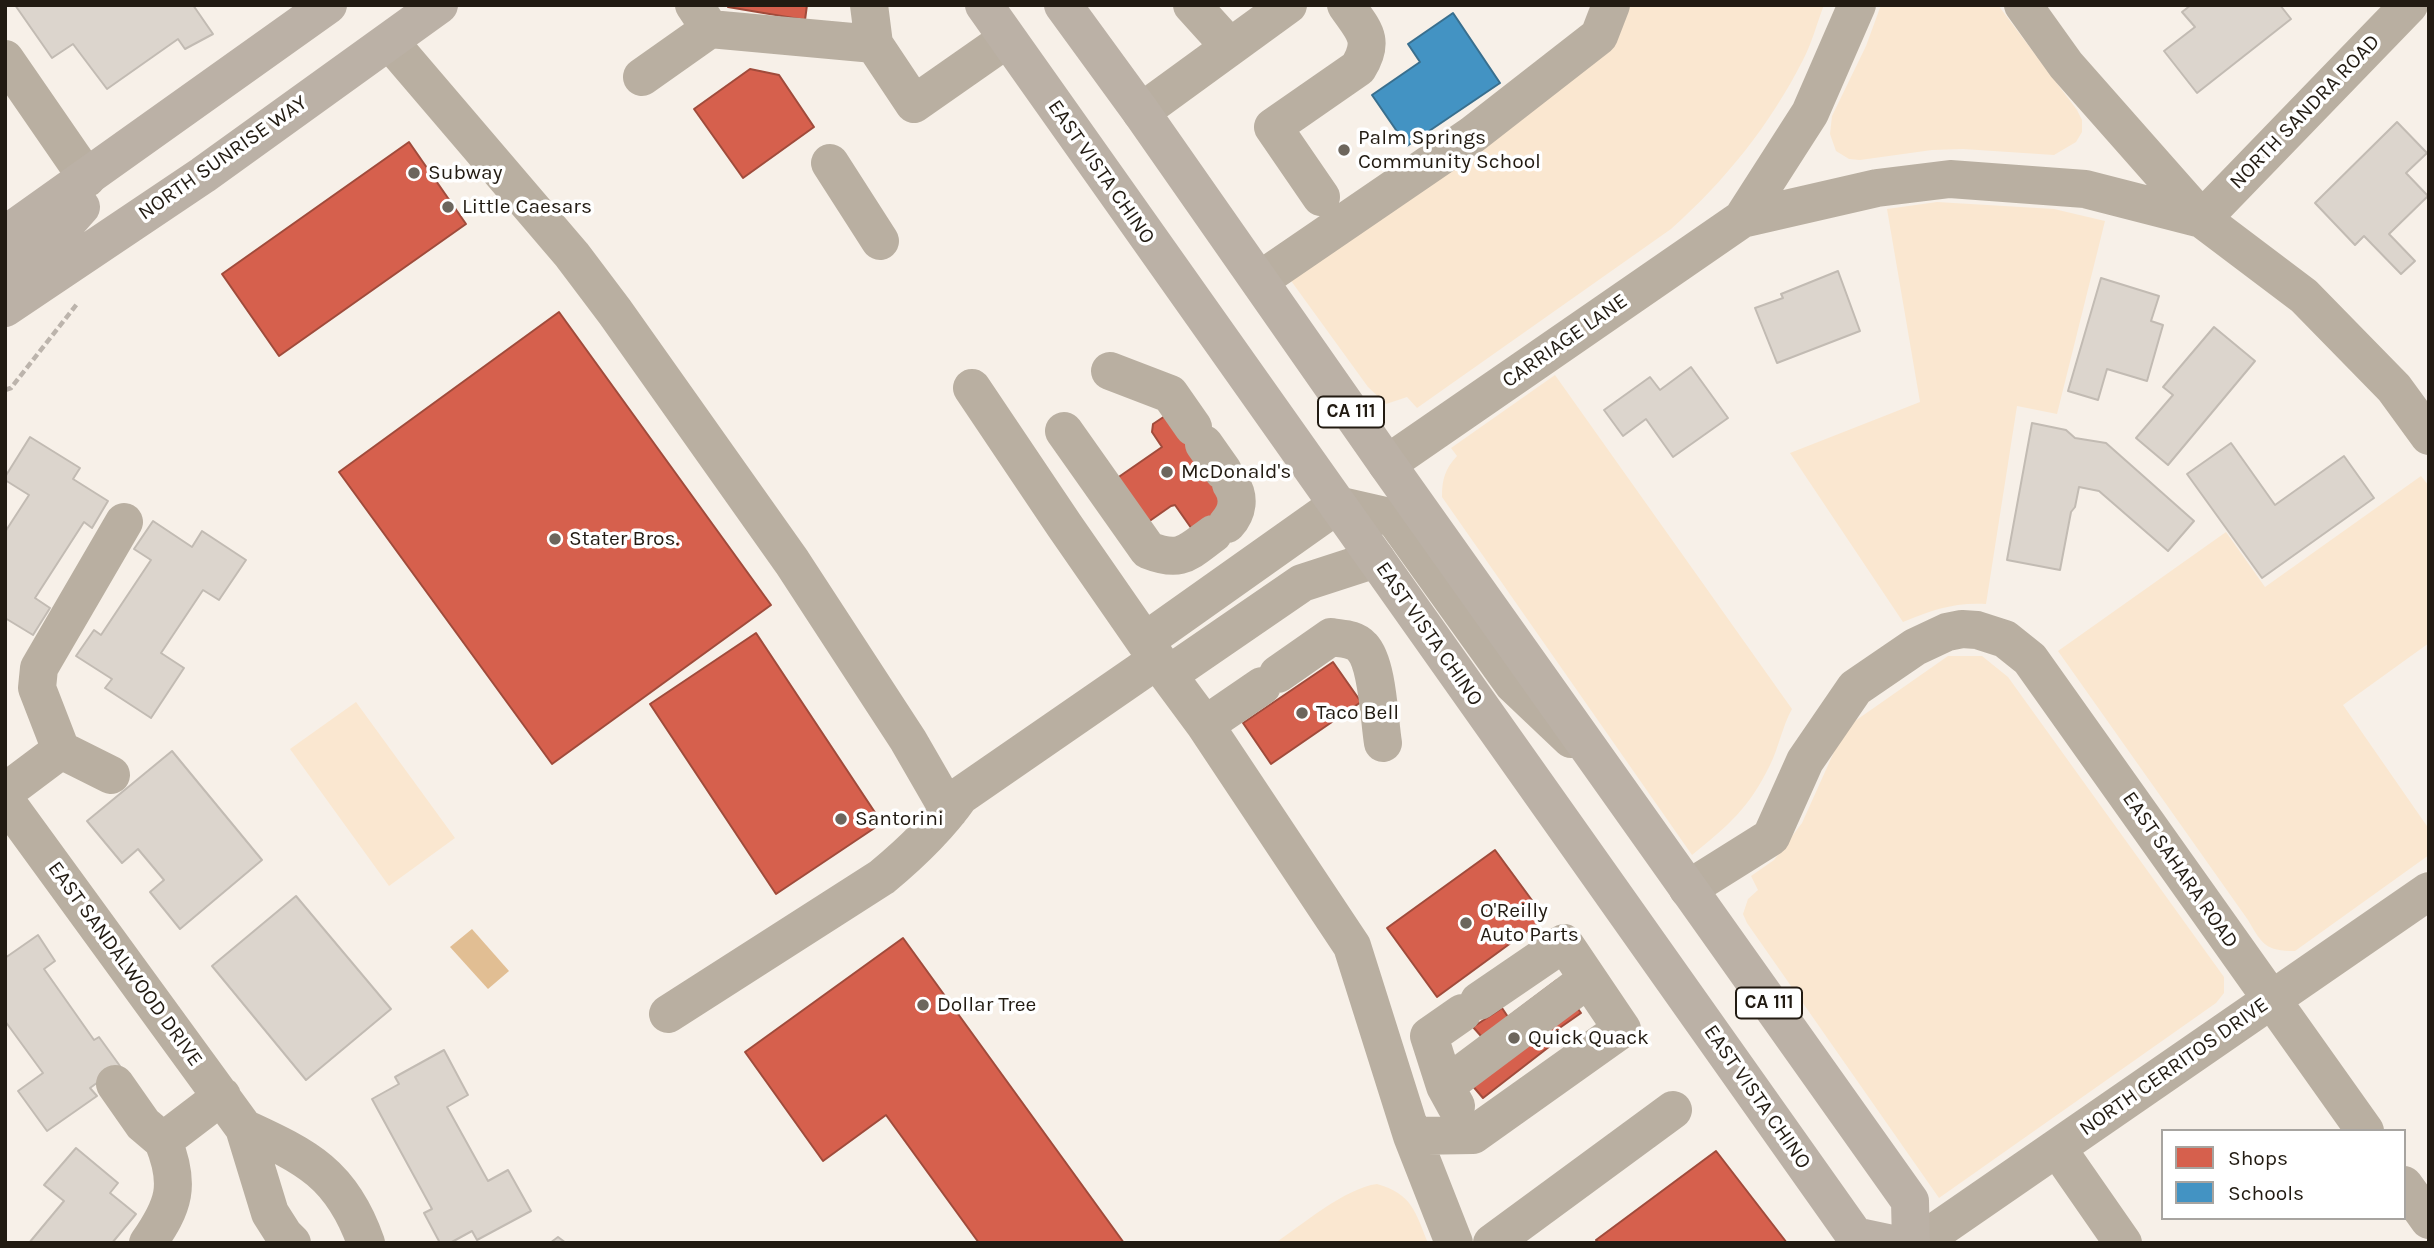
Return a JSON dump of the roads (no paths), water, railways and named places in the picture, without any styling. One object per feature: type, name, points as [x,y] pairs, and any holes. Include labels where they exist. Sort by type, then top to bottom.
[{"type":"main road","points":[[5,235],[328,5]]},
{"type":"main road","name":"NORTH SUNRISE WAY","points":[[5,308],[203,175],[439,5]]},
{"type":"main road","name":"EAST VISTA CHINO","points":[[984,5],[1855,1236],[1888,1243]]},
{"type":"main road","name":"CA 111","points":[[1063,5],[1910,1200],[1911,1243]]},
{"type":"main road","points":[[5,270],[65,225],[80,209],[87,196],[87,178]]},
{"type":"street","points":[[869,5],[874,44],[914,104],[1007,39]]},
{"type":"street","points":[[1192,5],[1230,47]]},
{"type":"street","points":[[1141,112],[1288,5]]},
{"type":"street","points":[[1321,197],[1273,127],[1358,68],[1367,54],[1367,36],[1346,5]]},
{"type":"street","points":[[1260,280],[1472,135],[1568,61],[1599,36],[1611,5]]},
{"type":"street","points":[[1742,219],[1810,113],[1857,5]]},
{"type":"street","points":[[2023,5],[2066,65],[2202,219],[2304,296],[2394,388],[2429,436]]},
{"type":"street","name":"NORTH SANDRA ROAD","points":[[2202,219],[2409,5]]},
{"type":"street","points":[[642,77],[702,17],[874,44]]},
{"type":"street","points":[[390,42],[572,256],[615,312],[792,562],[908,740],[949,811]]},
{"type":"street","points":[[5,59],[87,178]]},
{"type":"street","points":[[830,163],[880,241]]},
{"type":"street","points":[[1742,219],[1877,188],[1950,179],[2085,189],[2202,219]]},
{"type":"street","name":"CARRIAGE LANE","points":[[1387,464],[1742,219]]},
{"type":"street","points":[[1064,431],[1148,550],[1166,557],[1184,554],[1220,529],[1237,507],[1235,488],[1170,394],[1110,371]]},
{"type":"street","points":[[972,388],[1063,525],[1156,659],[1205,724],[1352,946],[1412,1136],[1454,1243]]},
{"type":"street","points":[[668,1014],[872,884],[901,861],[960,796],[1156,659],[1337,505],[1394,518],[1513,684],[1605,772]]},
{"type":"street","points":[[111,775],[61,750],[37,688],[39,667],[124,522]]},
{"type":"street","points":[[1156,659],[1302,583],[1376,559]]},
{"type":"street","name":"EAST SAHARA ROAD","points":[[1688,889],[1771,837],[1805,761],[1855,688],[1931,638],[1955,630],[1978,630],[2005,639],[2030,659],[2364,1129]]},
{"type":"street","points":[[1205,724],[1331,637],[1352,640],[1362,647],[1371,664],[1383,743]]},
{"type":"street","points":[[5,792],[61,750]]},
{"type":"street","name":"EAST SANDALWOOD DRIVE","points":[[5,800],[244,1128],[270,1213],[292,1243]]},
{"type":"street","name":"NORTH CERRITOS DRIVE","points":[[1919,1243],[2429,891]]},
{"type":"street","points":[[1412,1136],[1473,1135],[1622,1029],[1564,943],[1429,1036],[1445,1086],[1473,1135]]},
{"type":"street","points":[[1445,1086],[1588,979]]},
{"type":"street","points":[[115,1084],[143,1124],[163,1141],[172,1162],[174,1180],[167,1215],[148,1243]]},
{"type":"street","points":[[163,1141],[222,1096]]},
{"type":"street","points":[[1516,1236],[1673,1110]]},
{"type":"street","name":"EAST SANDALWOOD DRIVE","points":[[244,1128],[308,1160],[339,1188],[366,1243]]},
{"type":"street","points":[[2057,1148],[2123,1243]]},
{"type":"street","points":[[2406,1188],[2429,1220]]},
{"type":"place","name":"Palm Springs Community School","points":[[1344,150]]},
{"type":"place","name":"Subway","points":[[414,173]]},
{"type":"place","name":"Little Caesars","points":[[448,207]]},
{"type":"place","name":"McDonald's","points":[[1167,472]]},
{"type":"place","name":"Stater Bros.","points":[[555,539]]},
{"type":"place","name":"Taco Bell","points":[[1302,713]]},
{"type":"place","name":"Santorini","points":[[841,819]]},
{"type":"place","name":"O'Reilly Auto Parts","points":[[1466,923]]},
{"type":"place","name":"Dollar Tree","points":[[923,1005]]},
{"type":"place","name":"Quick Quack","points":[[1514,1038]]}]
